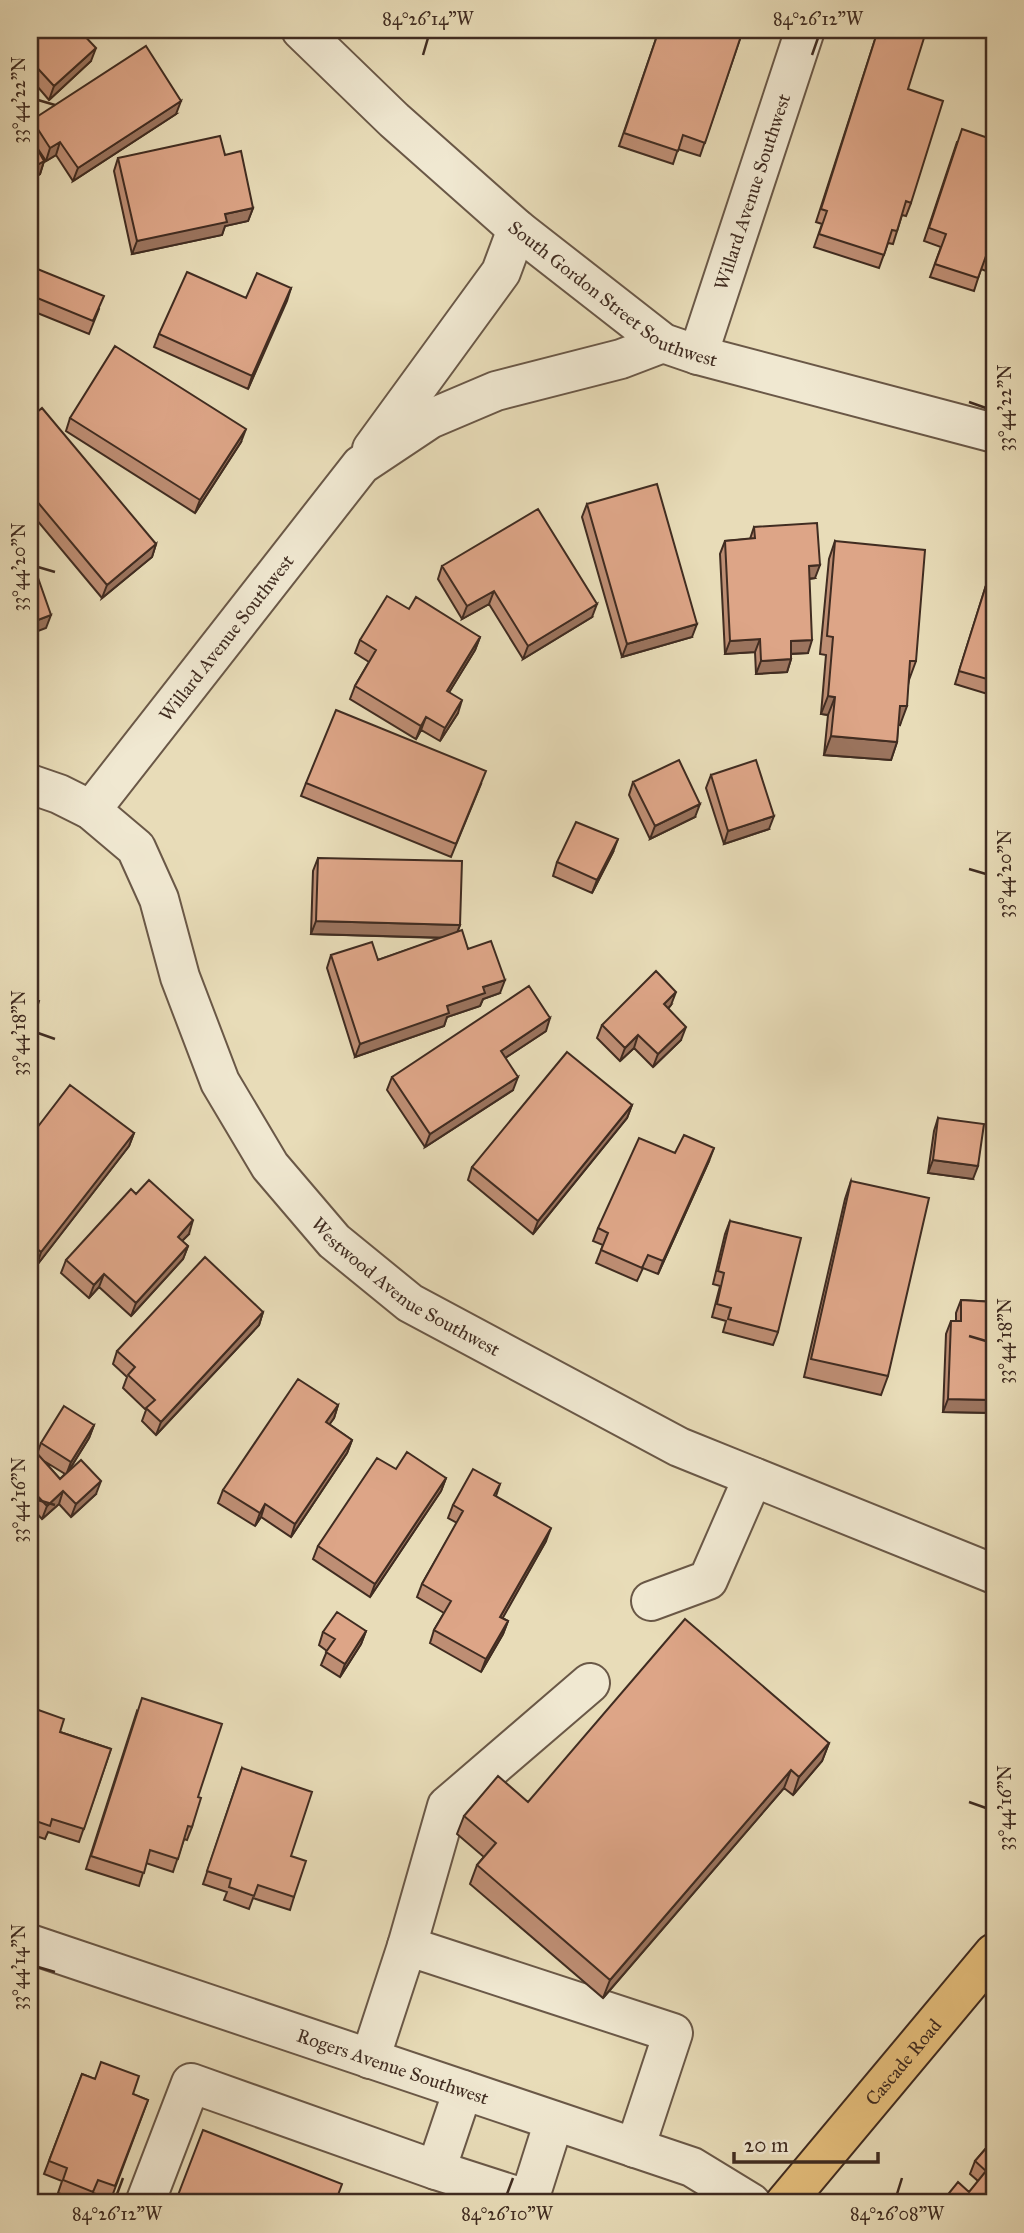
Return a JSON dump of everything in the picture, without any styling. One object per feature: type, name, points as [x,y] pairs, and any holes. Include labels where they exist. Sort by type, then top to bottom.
[{"type":"main road","name":"Cascade Road","points":[[785,2203],[988,1972]]},
{"type":"street","name":"South Gordon Street Southwest","points":[[301,30],[394,120],[517,229],[663,343],[698,355],[994,433]]},
{"type":"street","name":"Willard Avenue Southwest","points":[[698,355],[805,30]]},
{"type":"street","name":"Willard Avenue Southwest","points":[[91,810],[361,465],[501,272],[517,229]]},
{"type":"street","name":"Willard Avenue Southwest","points":[[361,465],[430,419],[496,391],[621,359],[663,343]]},
{"type":"street","name":"Westwood Avenue Southwest","points":[[30,784],[59,794],[91,810],[136,848],[159,899],[180,977],[220,1082],[270,1166],[334,1241],[410,1303],[679,1447],[994,1574]]},
{"type":"street","points":[[651,1601],[708,1580],[753,1477]]},
{"type":"street","points":[[370,2059],[407,1946],[447,1807],[590,1683]]},
{"type":"street","name":"Rogers Avenue Southwest","points":[[30,1944],[692,2167],[751,2203]]},
{"type":"street","points":[[407,1946],[673,2033],[635,2148]]},
{"type":"street","points":[[145,2203],[191,2083],[529,2200],[554,2121]]},
{"type":"street","points":[[436,2170],[463,2090]]},
{"type":"building","points":[[30,30],[79,30],[96,48],[54,86],[30,60]]},
{"type":"building","points":[[659,30],[743,30],[705,143],[683,135],[678,151],[624,133]]},
{"type":"building","points":[[878,30],[900,30],[924,38],[908,89],[943,101],[911,203],[906,201],[897,231],[892,230],[884,255],[819,234],[827,211],[821,209]]},
{"type":"building","points":[[146,46],[181,101],[78,168],[60,142],[50,148],[32,120]]},
{"type":"building","points":[[962,129],[994,140],[994,259],[986,256],[978,278],[935,264],[946,234],[929,228]]},
{"type":"building","points":[[30,136],[44,161],[30,169]]},
{"type":"building","points":[[220,136],[225,155],[241,151],[253,208],[225,214],[227,222],[137,241],[118,158]]},
{"type":"building","points":[[30,266],[104,296],[93,321],[30,295]]},
{"type":"building","points":[[187,272],[246,298],[257,273],[291,288],[252,376],[159,334]]},
{"type":"building","points":[[115,346],[246,429],[200,500],[70,418]]},
{"type":"building","points":[[42,408],[156,544],[107,585],[30,493],[30,418]]},
{"type":"building","points":[[657,484],[697,624],[627,644],[587,504]]},
{"type":"building","points":[[538,509],[597,604],[528,646],[494,591],[467,606],[442,566]]},
{"type":"building","points":[[817,523],[820,565],[809,566],[812,640],[791,641],[791,659],[761,661],[760,639],[730,641],[725,541],[755,538],[754,527]]},
{"type":"building","points":[[835,541],[925,550],[916,661],[910,661],[907,706],[900,706],[897,742],[831,736],[835,697],[828,696],[833,637],[827,636]]},
{"type":"building","points":[[30,555],[51,615],[30,623]]},
{"type":"building","points":[[988,579],[994,581],[994,681],[959,671]]},
{"type":"building","points":[[387,596],[409,609],[416,597],[480,637],[447,691],[462,700],[445,728],[426,717],[421,726],[355,686],[376,650],[360,640]]},
{"type":"building","points":[[336,710],[486,771],[456,844],[306,783]]},
{"type":"building","points":[[679,760],[700,804],[655,826],[633,782]]},
{"type":"building","points":[[756,760],[774,816],[728,831],[711,775]]},
{"type":"building","points":[[576,822],[618,839],[597,880],[557,862]]},
{"type":"building","points":[[318,858],[462,861],[460,925],[316,921]]},
{"type":"building","points":[[462,930],[468,949],[491,941],[505,980],[483,987],[485,993],[447,1006],[449,1013],[360,1044],[331,955],[372,942],[378,960]]},
{"type":"building","points":[[656,971],[676,992],[664,1004],[686,1027],[658,1054],[638,1035],[625,1048],[602,1025]]},
{"type":"building","points":[[529,986],[550,1018],[501,1051],[518,1077],[430,1134],[392,1077]]},
{"type":"building","points":[[30,999],[39,1001],[30,1031]]},
{"type":"building","points":[[567,1052],[632,1105],[538,1221],[472,1167]]},
{"type":"building","points":[[70,1085],[134,1133],[41,1252],[30,1243],[30,1137]]},
{"type":"building","points":[[938,1118],[984,1124],[978,1166],[933,1160]]},
{"type":"building","points":[[684,1135],[714,1148],[663,1261],[648,1255],[642,1268],[601,1250],[608,1233],[598,1228],[639,1138],[675,1153]]},
{"type":"building","points":[[149,1180],[193,1220],[178,1237],[188,1246],[136,1303],[104,1274],[94,1285],[66,1260],[131,1189],[136,1194]]},
{"type":"building","points":[[851,1181],[929,1198],[888,1376],[811,1359]]},
{"type":"building","points":[[730,1221],[801,1238],[778,1332],[728,1319],[731,1308],[717,1304],[724,1273],[718,1271]]},
{"type":"building","points":[[205,1257],[263,1312],[161,1422],[146,1408],[155,1400],[128,1375],[135,1367],[117,1351]]},
{"type":"building","points":[[961,1300],[994,1302],[994,1400],[948,1399],[951,1321],[961,1321]]},
{"type":"building","points":[[298,1379],[338,1405],[326,1422],[352,1440],[295,1524],[265,1504],[260,1513],[223,1490]]},
{"type":"building","points":[[64,1406],[94,1425],[71,1462],[41,1443]]},
{"type":"building","points":[[34,1450],[60,1479],[81,1460],[101,1481],[76,1504],[63,1491],[47,1506],[30,1488],[30,1454]]},
{"type":"building","points":[[407,1452],[446,1478],[375,1584],[318,1546],[377,1458],[396,1469]]},
{"type":"building","points":[[473,1469],[500,1484],[494,1495],[551,1528],[500,1617],[508,1621],[486,1659],[434,1630],[451,1601],[422,1584],[463,1511],[453,1505]]},
{"type":"building","points":[[337,1612],[366,1631],[345,1664],[326,1652],[335,1639],[323,1632]]},
{"type":"building","points":[[685,1619],[829,1743],[799,1777],[791,1770],[610,1980],[477,1865],[496,1843],[464,1816],[498,1776],[528,1802]]},
{"type":"building","points":[[142,1698],[222,1724],[198,1797],[201,1798],[192,1827],[188,1826],[178,1859],[150,1850],[144,1873],[91,1856]]},
{"type":"building","points":[[30,1707],[64,1719],[60,1732],[111,1749],[84,1829],[52,1819],[50,1826],[30,1819]]},
{"type":"building","points":[[242,1768],[312,1792],[291,1856],[306,1861],[294,1897],[258,1885],[254,1896],[229,1887],[231,1879],[207,1871]]},
{"type":"building","points":[[30,2055],[35,2057],[30,2073]]},
{"type":"building","points":[[101,2062],[139,2076],[133,2094],[148,2100],[115,2186],[98,2180],[93,2192],[63,2180],[67,2168],[49,2161],[82,2074],[95,2079]]},
{"type":"building","points":[[203,2130],[342,2184],[335,2203],[175,2203]]},
{"type":"building","points":[[994,2139],[994,2203],[941,2203],[958,2182],[969,2192],[986,2171],[975,2161]]}]
